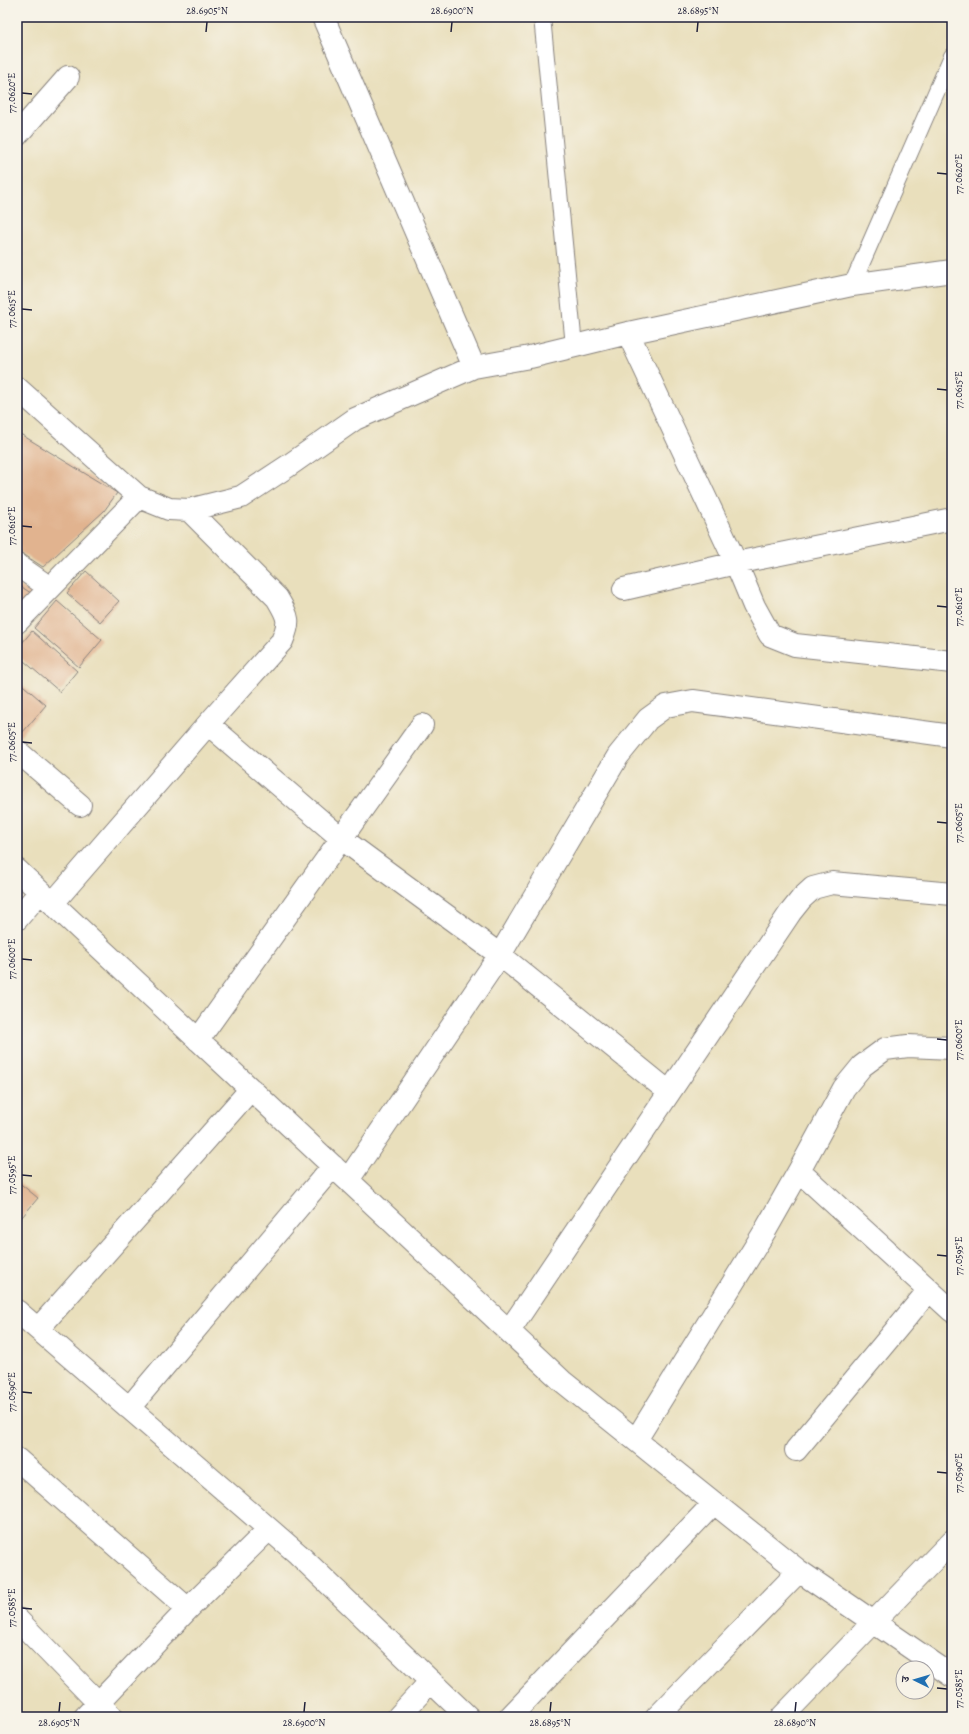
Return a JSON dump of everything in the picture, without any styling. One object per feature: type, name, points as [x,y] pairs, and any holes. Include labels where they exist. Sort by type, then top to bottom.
[{"type":"street","points":[[324,17],[474,367]]},
{"type":"street","points":[[17,135],[68,77]]},
{"type":"street","points":[[17,388],[139,497],[168,509],[189,510],[241,496],[288,466],[355,418],[474,367],[530,357],[628,333],[852,285],[952,271]]},
{"type":"street","points":[[628,333],[736,563],[754,606],[770,635],[794,644],[952,662]]},
{"type":"street","points":[[17,622],[139,497]]},
{"type":"street","points":[[17,919],[46,898],[208,724],[282,641],[288,626],[285,613],[277,598],[189,510]]},
{"type":"street","points":[[624,589],[736,563],[952,519]]},
{"type":"street","points":[[17,565],[50,588]]},
{"type":"street","points":[[129,1408],[341,1173],[500,955],[618,756],[648,719],[666,706],[693,702],[952,736]]},
{"type":"street","points":[[208,724],[342,839],[500,955],[669,1092]]},
{"type":"street","points":[[198,1040],[422,725]]},
{"type":"street","points":[[17,751],[80,805]]},
{"type":"street","points":[[17,870],[562,1381],[799,1571],[952,1676]]},
{"type":"street","points":[[509,1331],[790,913],[812,888],[832,883],[952,894]]},
{"type":"street","points":[[636,1440],[800,1172],[844,1088],[862,1066],[885,1049],[908,1046],[952,1048]]},
{"type":"street","points":[[38,1329],[251,1089]]},
{"type":"street","points":[[800,1172],[952,1311]]},
{"type":"street","points":[[796,1450],[929,1290]]},
{"type":"street","points":[[17,1311],[269,1530],[468,1717]]},
{"type":"street","points":[[17,1459],[188,1609]]},
{"type":"street","points":[[510,1717],[714,1503]]},
{"type":"street","points":[[17,1619],[99,1712],[188,1609],[269,1530]]},
{"type":"street","points":[[782,1717],[952,1541]]},
{"type":"street","points":[[657,1717],[799,1571]]},
{"type":"street","points":[[398,1717],[431,1681]]},
{"type":"lane","points":[[542,17],[574,346]]},
{"type":"lane","points":[[852,285],[952,56]]},
{"type":"building","points":[[17,432],[117,493],[104,511],[43,567],[17,550]]},
{"type":"building","points":[[86,571],[119,601],[100,622],[67,593]]},
{"type":"building","points":[[17,584],[37,597],[17,619]]},
{"type":"building","points":[[57,601],[102,640],[79,667],[34,628]]},
{"type":"building","points":[[32,631],[77,671],[60,692],[17,655],[17,649]]},
{"type":"building","points":[[17,680],[46,705],[17,739]]},
{"type":"building","points":[[17,1181],[38,1198],[17,1223]]}]
